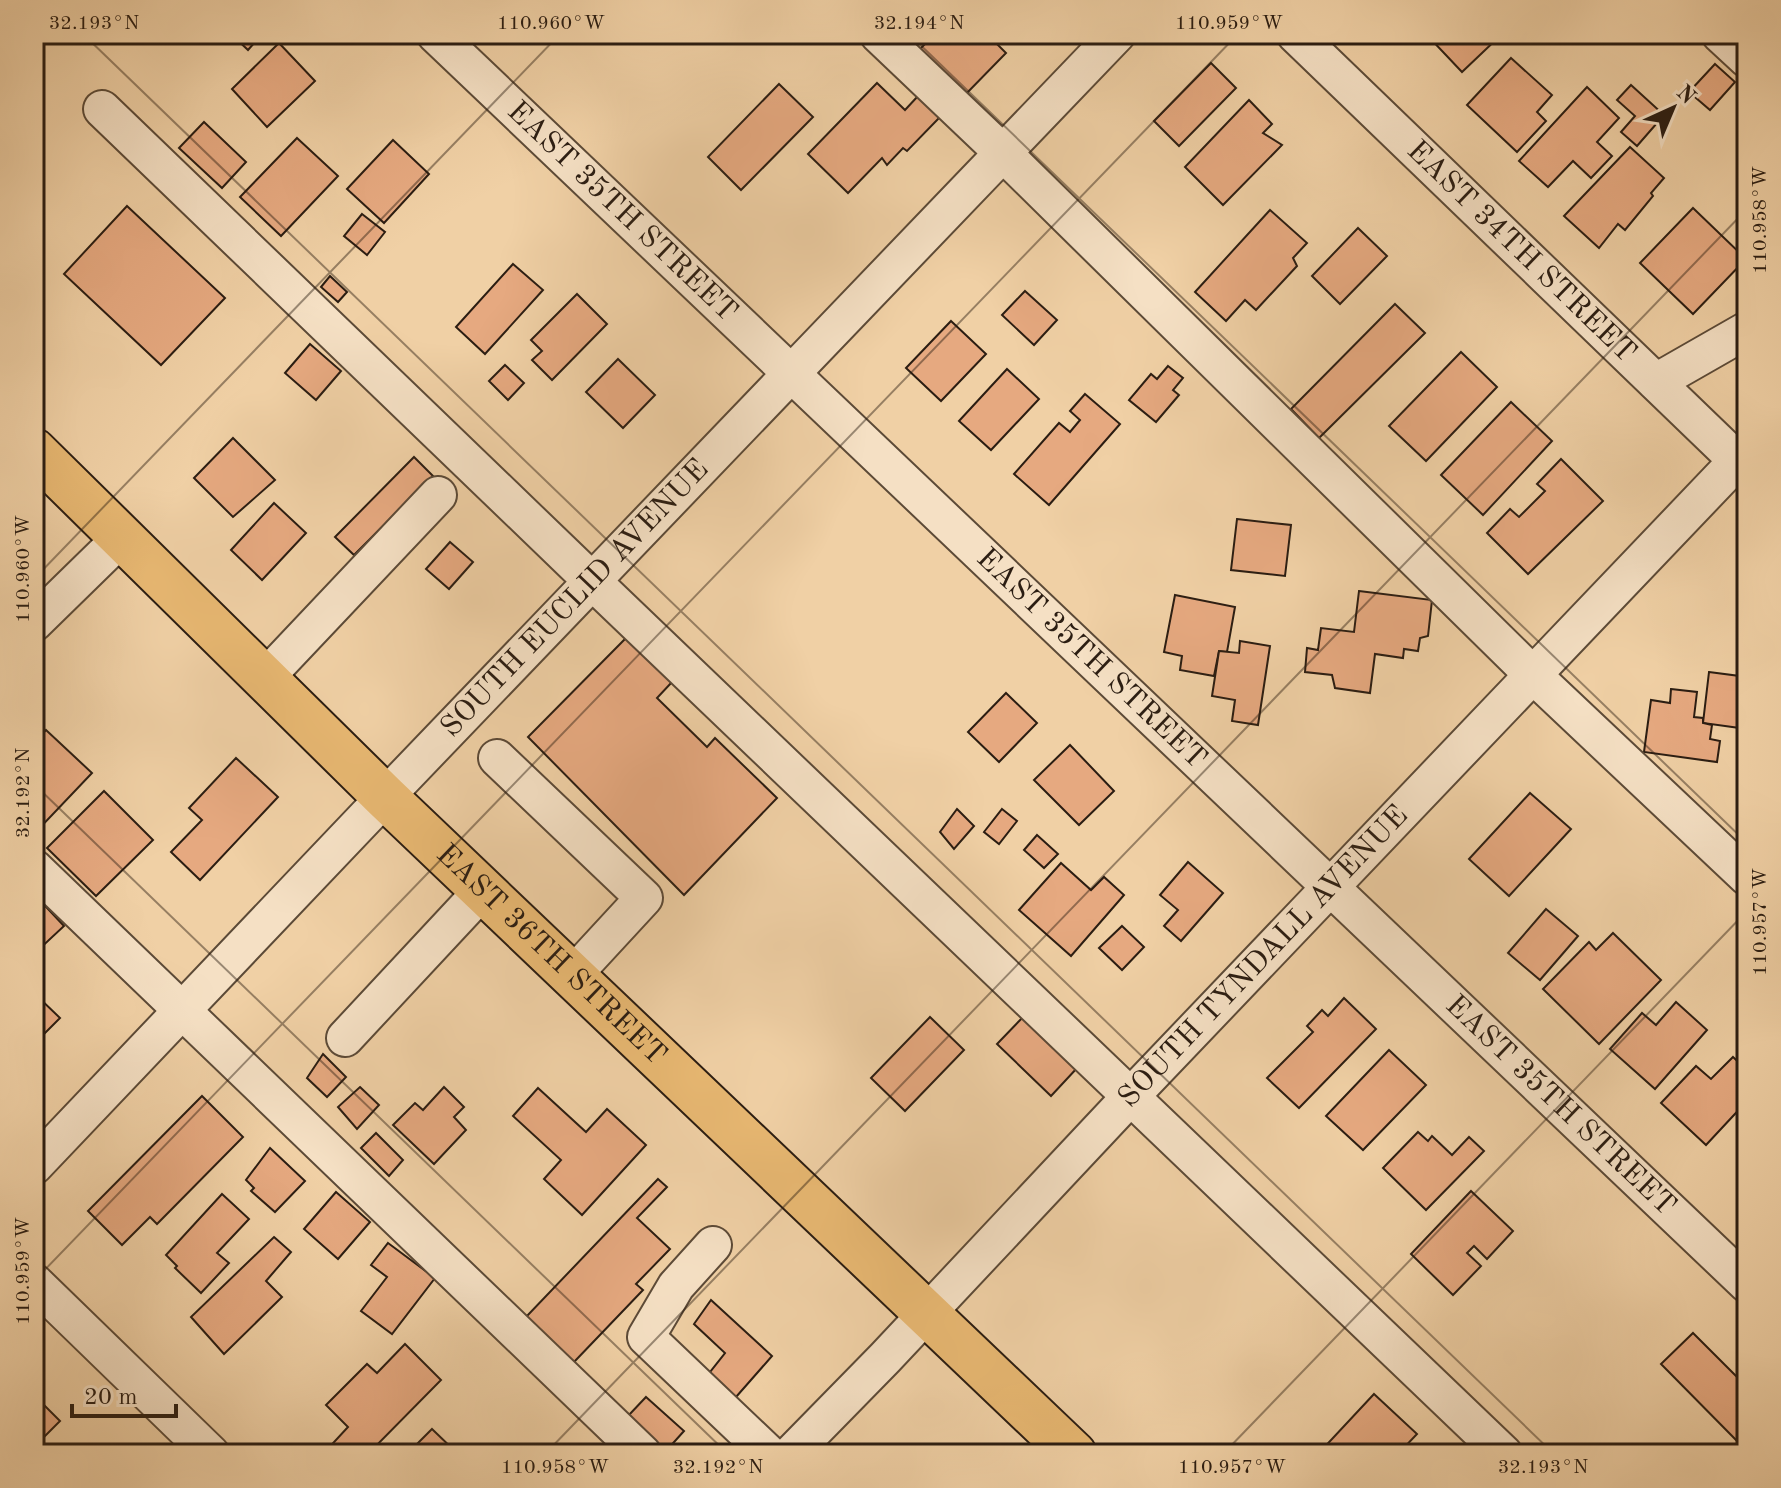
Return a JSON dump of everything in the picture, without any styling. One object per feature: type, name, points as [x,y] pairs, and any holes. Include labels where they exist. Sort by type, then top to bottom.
[{"type":"main road","name":"EAST 36TH STREET","points":[[34,451],[385,797],[1074,1454]]},
{"type":"street","name":"EAST 35TH STREET","points":[[435,34],[1747,1284]]},
{"type":"street","points":[[878,34],[1533,675],[1747,877]]},
{"type":"street","name":"SOUTH EUCLID AVENUE","points":[[34,1166],[1117,34]]},
{"type":"street","name":"EAST 34TH STREET","points":[[1295,34],[1742,466]]},
{"type":"street","points":[[1720,34],[1747,59]]},
{"type":"street","points":[[102,109],[1504,1454]]},
{"type":"street","points":[[1656,382],[1747,330]]},
{"type":"street","name":"SOUTH TYNDALL AVENUE","points":[[791,1454],[1533,675],[1742,466]]},
{"type":"street","points":[[265,678],[438,495]]},
{"type":"street","points":[[34,623],[122,537]]},
{"type":"street","points":[[497,758],[644,898],[572,976]]},
{"type":"street","points":[[34,868],[643,1454]]},
{"type":"street","points":[[345,1038],[483,890]]},
{"type":"street","points":[[713,1245],[676,1286],[646,1337],[769,1454]]},
{"type":"street","points":[[34,1282],[211,1454]]},
{"type":"building","points":[[231,34],[262,34],[248,50]]},
{"type":"building","points":[[935,34],[987,34],[1006,53],[961,99],[916,53]]},
{"type":"building","points":[[1426,34],[1502,34],[1462,72]]},
{"type":"building","points":[[279,43],[315,81],[267,127],[232,89]]},
{"type":"building","points":[[1511,58],[1552,95],[1537,112],[1546,121],[1517,152],[1467,105]]},
{"type":"building","points":[[1211,63],[1236,88],[1179,146],[1154,121]]},
{"type":"building","points":[[1715,64],[1735,82],[1710,110],[1689,92]]},
{"type":"building","points":[[877,83],[905,110],[918,96],[940,117],[907,151],[903,148],[887,165],[882,158],[848,193],[808,154]]},
{"type":"building","points":[[779,84],[813,117],[741,190],[708,157]]},
{"type":"building","points":[[1631,85],[1664,115],[1637,146],[1621,132],[1635,116],[1617,100]]},
{"type":"building","points":[[1587,87],[1619,118],[1597,142],[1612,156],[1591,178],[1573,161],[1548,187],[1519,161]]},
{"type":"building","points":[[1249,100],[1272,124],[1263,133],[1282,145],[1223,205],[1185,167]]},
{"type":"building","points":[[204,122],[246,162],[222,188],[179,148]]},
{"type":"building","points":[[297,138],[338,176],[281,236],[240,197]]},
{"type":"building","points":[[393,140],[429,174],[384,223],[347,189]]},
{"type":"building","points":[[1630,147],[1664,178],[1625,230],[1618,224],[1599,248],[1564,216]]},
{"type":"building","points":[[127,206],[225,298],[161,365],[64,274]]},
{"type":"building","points":[[1693,208],[1746,259],[1693,314],[1640,263]]},
{"type":"building","points":[[1270,210],[1307,243],[1293,258],[1297,266],[1256,310],[1245,300],[1226,321],[1195,292]]},
{"type":"building","points":[[362,214],[385,232],[367,255],[344,236]]},
{"type":"building","points":[[1358,228],[1387,256],[1340,304],[1312,276]]},
{"type":"building","points":[[513,264],[543,290],[485,354],[456,327]]},
{"type":"building","points":[[330,276],[347,292],[338,302],[321,287]]},
{"type":"building","points":[[1025,291],[1057,320],[1034,345],[1002,315]]},
{"type":"building","points":[[577,294],[607,324],[552,380],[532,360],[542,351],[531,340]]},
{"type":"building","points":[[1395,304],[1425,333],[1319,438],[1291,409]]},
{"type":"building","points":[[951,321],[986,354],[941,401],[906,368]]},
{"type":"building","points":[[310,344],[341,371],[316,400],[285,373]]},
{"type":"building","points":[[1461,352],[1497,387],[1426,461],[1389,426]]},
{"type":"building","points":[[618,359],[655,395],[623,428],[586,392]]},
{"type":"building","points":[[505,365],[524,383],[508,400],[489,381]]},
{"type":"building","points":[[1168,366],[1183,378],[1173,390],[1179,395],[1156,422],[1129,400],[1151,374],[1157,379]]},
{"type":"building","points":[[1007,369],[1039,399],[991,450],[959,421]]},
{"type":"building","points":[[1085,394],[1120,424],[1049,505],[1014,474],[1059,423],[1070,432],[1080,420],[1070,411]]},
{"type":"building","points":[[1511,402],[1552,441],[1483,515],[1441,475]]},
{"type":"building","points":[[233,438],[275,480],[233,517],[194,478]]},
{"type":"building","points":[[414,457],[433,476],[354,555],[335,537]]},
{"type":"building","points":[[1561,459],[1603,501],[1528,574],[1487,533],[1510,509],[1519,517],[1545,491],[1537,484]]},
{"type":"building","points":[[274,503],[306,533],[262,580],[231,550]]},
{"type":"building","points":[[1237,519],[1291,525],[1285,576],[1231,570]]},
{"type":"building","points":[[450,542],[473,562],[449,589],[426,569]]},
{"type":"building","points":[[1359,591],[1432,600],[1428,636],[1420,638],[1418,651],[1404,649],[1403,658],[1375,654],[1370,693],[1335,688],[1332,675],[1305,672],[1307,648],[1318,650],[1321,628],[1354,632]]},
{"type":"building","points":[[1175,595],[1235,607],[1227,652],[1219,651],[1214,676],[1180,670],[1182,656],[1164,652]]},
{"type":"building","points":[[626,638],[672,682],[657,698],[707,747],[715,738],[777,798],[684,895],[528,737]]},
{"type":"building","points":[[1240,641],[1270,646],[1258,725],[1232,721],[1235,700],[1212,696],[1219,651],[1239,653]]},
{"type":"building","points":[[1709,672],[1747,677],[1747,729],[1703,723]]},
{"type":"building","points":[[1671,689],[1697,692],[1694,717],[1703,718],[1703,723],[1712,725],[1710,739],[1720,741],[1717,762],[1644,752],[1651,700],[1670,703]]},
{"type":"building","points":[[1006,693],[1037,723],[999,762],[968,732]]},
{"type":"building","points":[[46,730],[92,773],[34,834],[34,743]]},
{"type":"building","points":[[1070,745],[1114,791],[1079,825],[1034,780]]},
{"type":"building","points":[[236,758],[278,797],[200,880],[171,852],[202,820],[189,808]]},
{"type":"building","points":[[104,791],[153,840],[96,896],[47,848]]},
{"type":"building","points":[[1530,793],[1571,829],[1509,896],[1469,859]]},
{"type":"building","points":[[957,809],[974,826],[954,849],[940,832]]},
{"type":"building","points":[[1002,809],[1017,821],[999,844],[984,832]]},
{"type":"building","points":[[1037,835],[1058,854],[1044,868],[1024,850]]},
{"type":"building","points":[[1188,862],[1223,893],[1181,941],[1164,926],[1178,910],[1160,895]]},
{"type":"building","points":[[1061,863],[1091,890],[1104,877],[1124,895],[1071,956],[1019,910]]},
{"type":"building","points":[[34,894],[64,926],[34,954]]},
{"type":"building","points":[[1546,909],[1578,936],[1540,980],[1508,953]]},
{"type":"building","points":[[1122,926],[1144,947],[1122,970],[1099,948]]},
{"type":"building","points":[[1613,933],[1661,980],[1599,1044],[1543,989],[1589,942],[1596,950]]},
{"type":"building","points":[[34,993],[60,1018],[34,1044]]},
{"type":"building","points":[[1344,998],[1376,1029],[1299,1108],[1267,1078],[1313,1032],[1307,1026],[1322,1010],[1328,1016]]},
{"type":"building","points":[[1676,1002],[1707,1030],[1655,1089],[1610,1049],[1642,1013],[1656,1025]]},
{"type":"building","points":[[1024,1016],[1078,1067],[1051,1096],[997,1044]]},
{"type":"building","points":[[930,1017],[964,1050],[905,1111],[871,1078]]},
{"type":"building","points":[[1389,1050],[1426,1085],[1363,1150],[1326,1116]]},
{"type":"building","points":[[323,1054],[346,1077],[327,1097],[307,1078]]},
{"type":"building","points":[[1733,1057],[1747,1070],[1747,1101],[1706,1145],[1661,1103],[1696,1066],[1711,1079]]},
{"type":"building","points":[[360,1087],[379,1105],[357,1129],[338,1107]]},
{"type":"building","points":[[444,1087],[464,1107],[454,1117],[466,1130],[434,1164],[393,1125],[415,1103],[423,1110]]},
{"type":"building","points":[[538,1088],[586,1132],[607,1109],[646,1145],[582,1215],[544,1179],[561,1160],[513,1116]]},
{"type":"building","points":[[202,1096],[243,1137],[157,1224],[150,1217],[122,1245],[88,1211]]},
{"type":"building","points":[[1418,1132],[1428,1141],[1432,1136],[1452,1155],[1469,1137],[1484,1151],[1426,1210],[1383,1168]]},
{"type":"building","points":[[376,1133],[403,1160],[389,1176],[361,1148]]},
{"type":"building","points":[[270,1148],[305,1181],[275,1212],[251,1191],[254,1188],[246,1180]]},
{"type":"building","points":[[658,1179],[667,1187],[637,1218],[670,1249],[636,1284],[643,1290],[574,1362],[526,1317]]},
{"type":"building","points":[[1471,1191],[1513,1231],[1487,1259],[1474,1246],[1467,1253],[1481,1266],[1453,1295],[1411,1254]]},
{"type":"building","points":[[336,1192],[370,1222],[338,1259],[304,1229]]},
{"type":"building","points":[[222,1194],[249,1219],[217,1253],[229,1263],[201,1293],[166,1255]]},
{"type":"building","points":[[274,1237],[291,1252],[266,1281],[282,1297],[224,1354],[191,1317]]},
{"type":"building","points":[[388,1243],[435,1278],[392,1334],[361,1311],[387,1277],[371,1265]]},
{"type":"building","points":[[711,1300],[772,1356],[729,1405],[703,1381],[725,1353],[694,1324]]},
{"type":"building","points":[[1693,1333],[1747,1387],[1747,1437],[1740,1444],[1661,1364]]},
{"type":"building","points":[[405,1344],[441,1380],[368,1454],[323,1454],[348,1427],[326,1405],[367,1364],[377,1373]]},
{"type":"building","points":[[1374,1394],[1417,1434],[1398,1454],[1318,1454]]},
{"type":"building","points":[[34,1395],[60,1421],[34,1447]]},
{"type":"building","points":[[646,1397],[684,1431],[666,1451],[628,1416]]},
{"type":"building","points":[[432,1429],[458,1454],[407,1454]]},
{"type":"building","points":[[474,1446],[483,1454],[466,1454]]}]
